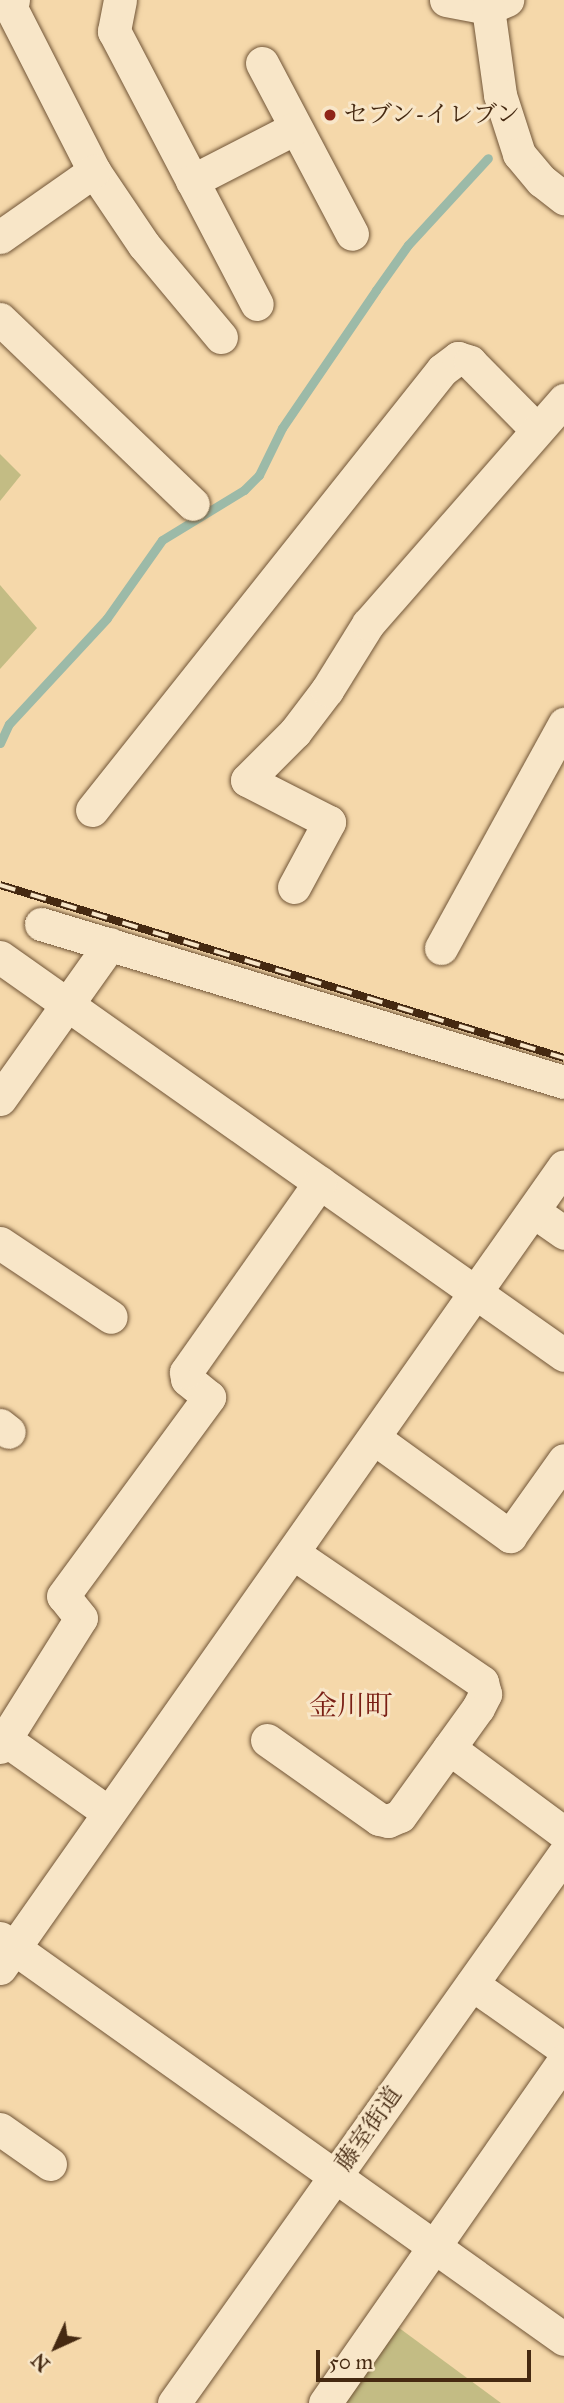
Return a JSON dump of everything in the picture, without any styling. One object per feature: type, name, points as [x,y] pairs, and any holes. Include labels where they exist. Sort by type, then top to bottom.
[{"type":"street","points":[[13,0],[12,8],[94,171],[144,245],[221,337]]},
{"type":"street","points":[[120,0],[114,31],[257,304]]},
{"type":"street","points":[[446,0],[497,4],[500,95],[519,154],[542,181],[564,198]]},
{"type":"street","points":[[262,63],[352,234]]},
{"type":"street","points":[[192,181],[295,128]]},
{"type":"street","points":[[0,237],[94,171]]},
{"type":"street","points":[[0,319],[193,504]]},
{"type":"street","points":[[92,810],[442,370],[458,358],[470,362],[537,430]]},
{"type":"street","points":[[294,887],[329,822],[247,780],[295,732],[327,690],[368,624],[564,400]]},
{"type":"street","points":[[440,948],[564,724]]},
{"type":"street","points":[[41,924],[564,1082]]},
{"type":"street","points":[[0,1099],[110,944]]},
{"type":"street","points":[[0,957],[564,1355]]},
{"type":"street","points":[[558,2323],[435,2248],[5,1952],[109,1813],[564,1166]]},
{"type":"street","points":[[109,1813],[2,1740],[81,1618],[63,1596],[209,1397],[187,1379],[187,1372],[320,1182]]},
{"type":"street","points":[[533,1211],[564,1233]]},
{"type":"street","points":[[0,1243],[111,1317]]},
{"type":"street","points":[[374,1438],[510,1536],[564,1460]]},
{"type":"street","points":[[267,1740],[379,1818],[388,1821],[400,1816],[478,1708],[485,1694],[482,1682],[293,1553]]},
{"type":"street","points":[[449,1748],[564,1833]]},
{"type":"street","name":"藤室街道","points":[[174,2403],[564,1854]]},
{"type":"street","points":[[472,1984],[564,2049]]},
{"type":"street","points":[[325,2403],[564,2060]]},
{"type":"street","points":[[0,2129],[50,2164]]},
{"type":"shaded area","points":[[0,454],[21,475],[0,501]]},
{"type":"shaded area","points":[[0,585],[37,628],[0,669]]},
{"type":"shaded area","points":[[391,2322],[501,2403],[334,2403]]},
{"type":"waterway","points":[[0,743],[9,724],[107,618],[162,540],[244,490],[259,475],[282,428],[408,245],[488,158]]},
{"type":"railway","points":[[0,885],[564,1058]]},
{"type":"place","name":"セブン-イレブン","points":[[330,115]]},
{"type":"district","name":"金川町","points":[[351,1706]]}]
